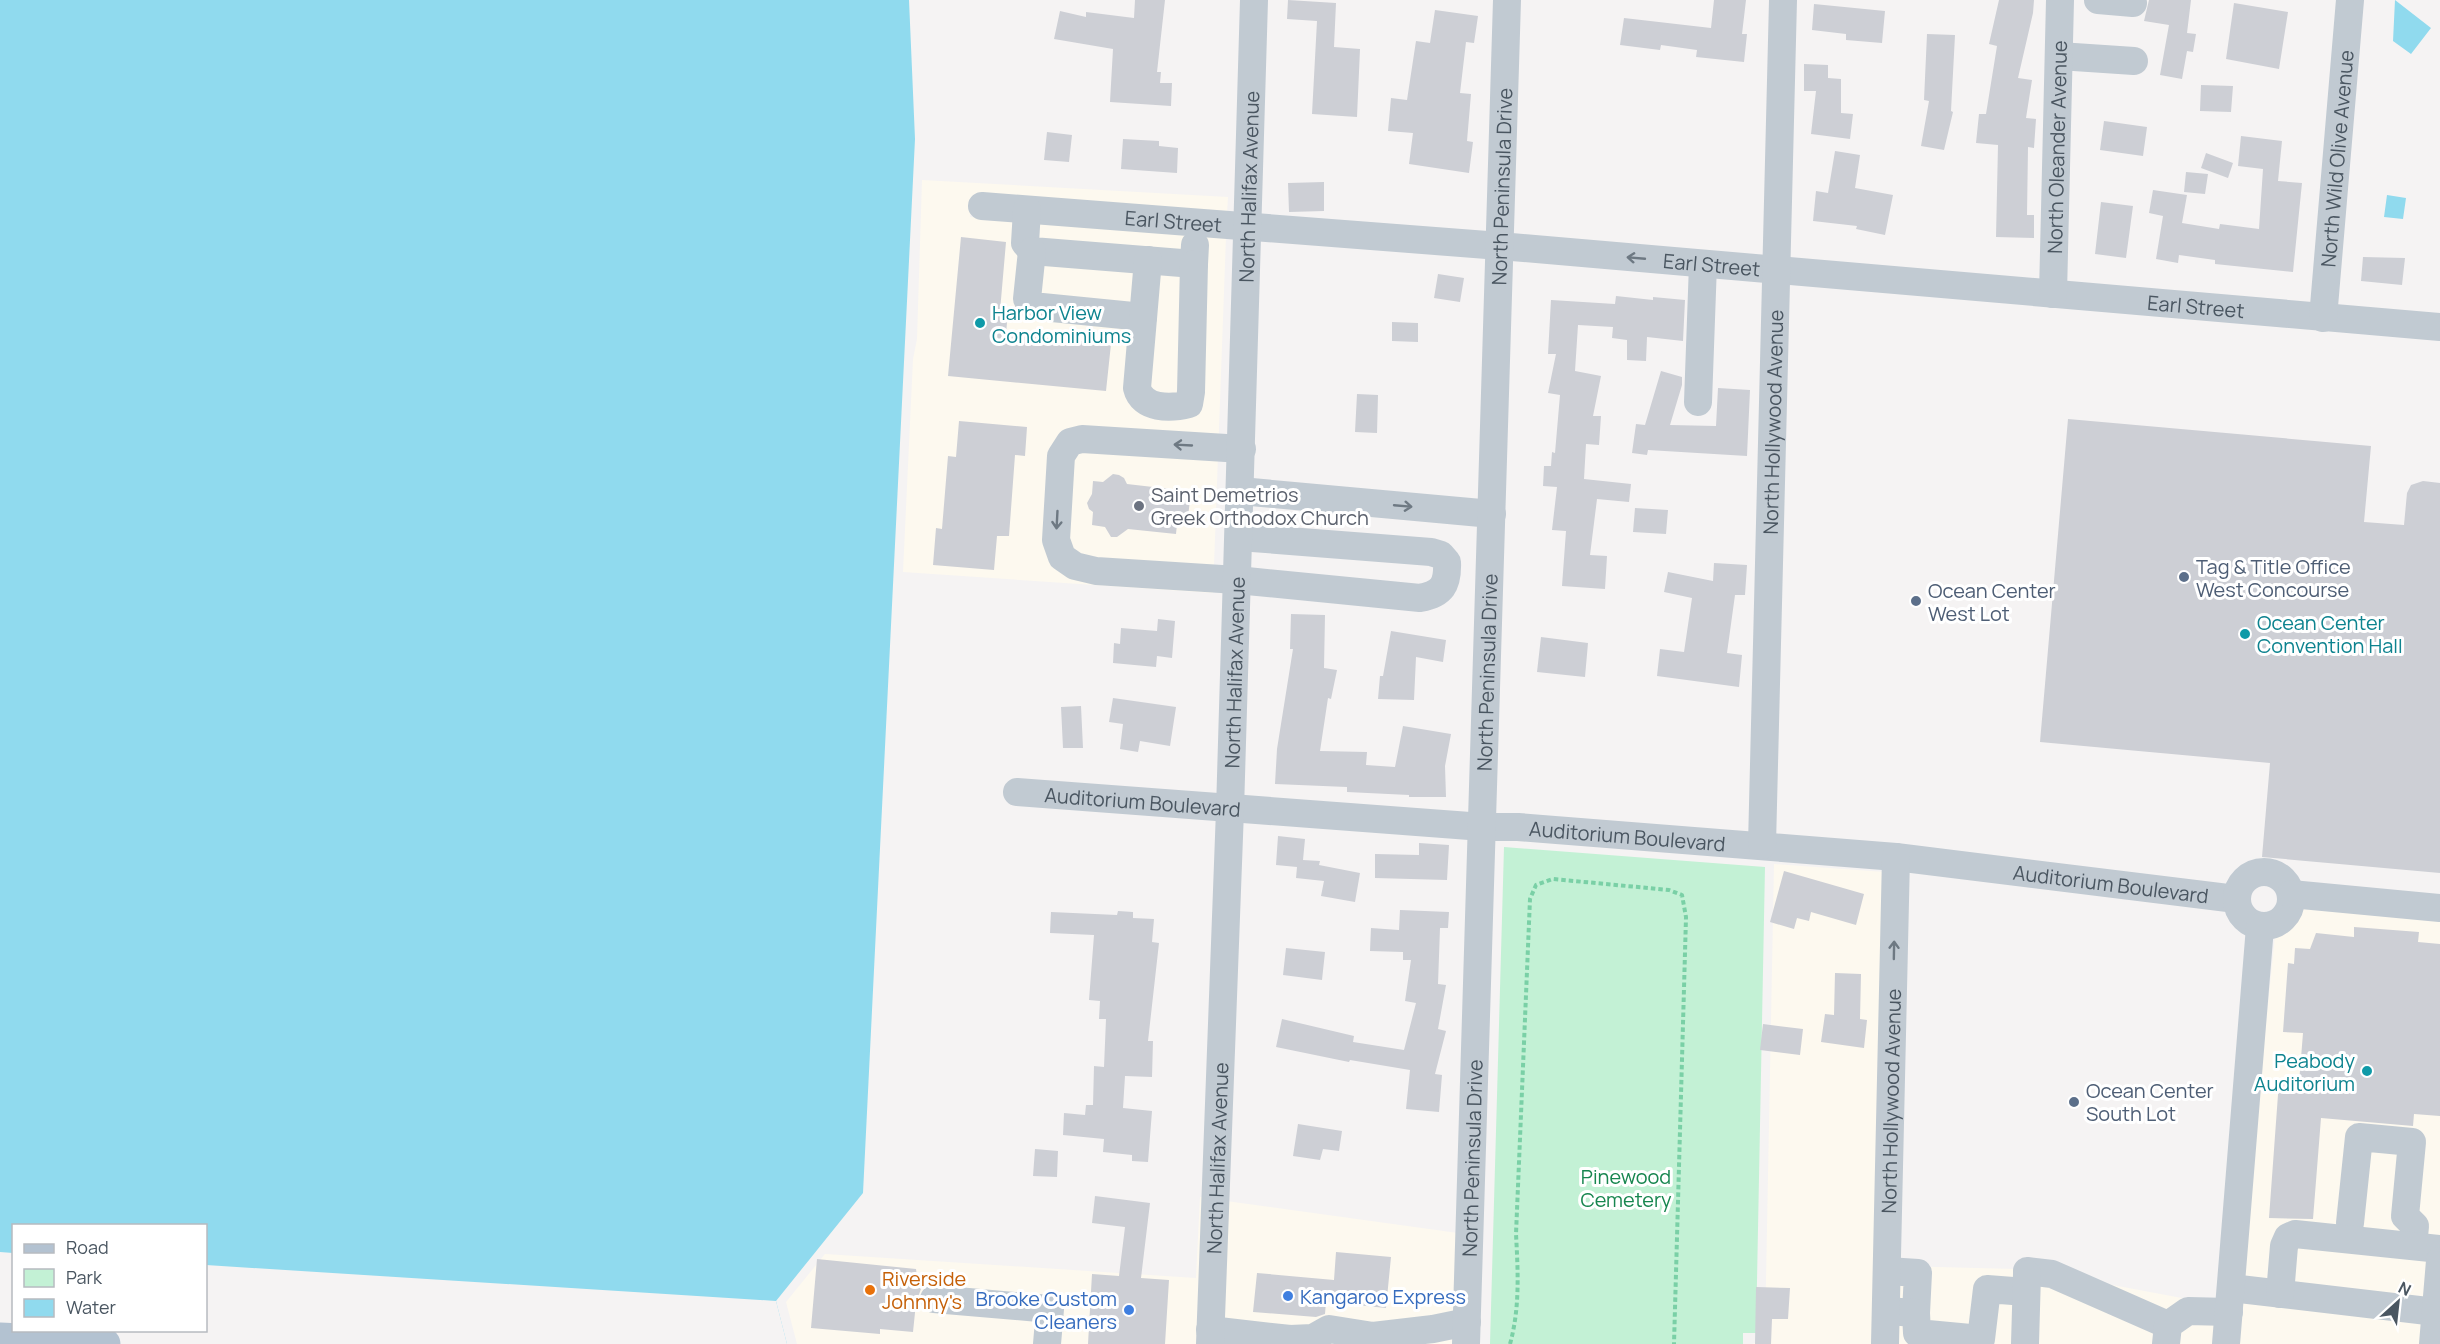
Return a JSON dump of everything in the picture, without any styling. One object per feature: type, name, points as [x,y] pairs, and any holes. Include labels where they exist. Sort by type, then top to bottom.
[{"type":"main road","points":[[0,1340],[104,1344]]},
{"type":"street","name":"North Halifax Avenue","points":[[1210,1337],[1242,449],[1254,0]]},
{"type":"street","name":"North Peninsula Drive","points":[[1467,1333],[1507,0]]},
{"type":"street","name":"North Hollywood Avenue","points":[[1762,845],[1783,0]]},
{"type":"street","name":"North Oleander Avenue","points":[[2053,294],[2060,0]]},
{"type":"street","points":[[2098,0],[2133,3]]},
{"type":"street","name":"North Wild Olive Avenue","points":[[2323,318],[2350,0]]},
{"type":"street","points":[[2059,56],[2134,61]]},
{"type":"street","name":"Earl Street","points":[[982,206],[1500,246],[2440,327]]},
{"type":"street","points":[[1027,210],[1025,243],[1032,251],[1194,264]]},
{"type":"street","points":[[1148,260],[1137,388],[1139,396],[1146,403],[1177,407],[1189,404],[1191,392],[1197,223]]},
{"type":"street","points":[[1032,251],[1027,299],[1032,306],[1143,317]]},
{"type":"street","points":[[1698,402],[1703,264]]},
{"type":"street","points":[[1239,537],[1431,552],[1441,555],[1447,562],[1448,575],[1444,586],[1434,596],[1420,598],[1237,580],[1096,571],[1075,566],[1062,557],[1056,540],[1061,456],[1070,442],[1082,439],[1242,449]]},
{"type":"street","points":[[1240,491],[1492,514]]},
{"type":"street","name":"Auditorium Boulevard","points":[[1017,792],[1230,810],[1483,827],[1518,827],[1762,845],[1896,857],[2236,899]]},
{"type":"street","name":"North Hollywood Avenue","points":[[1885,1344],[1896,857]]},
{"type":"street","points":[[2266,872],[2282,879],[2291,894],[2291,903],[2284,918],[2277,923],[2260,927],[2246,920],[2236,899],[2242,882],[2249,876],[2266,872]]},
{"type":"street","points":[[2291,894],[2440,908]]},
{"type":"street","points":[[2230,1344],[2230,1300],[2260,927]]},
{"type":"street","points":[[2350,1223],[2359,1137],[2412,1142],[2405,1216],[2415,1226],[2426,1247]]},
{"type":"street","points":[[2280,1294],[2284,1246],[2288,1237],[2295,1234],[2426,1247]]},
{"type":"street","points":[[2433,1344],[2440,1261]]},
{"type":"street","points":[[1887,1271],[1918,1273],[1917,1334],[1937,1340],[1981,1339],[1987,1289],[2027,1274],[2052,1274],[2167,1335],[2188,1311],[2230,1300],[2280,1294],[2436,1312]]},
{"type":"street","points":[[2025,1344],[2027,1274]]},
{"type":"street","points":[[934,1299],[1050,1309],[1047,1344]]},
{"type":"street","points":[[1886,1311],[1916,1313]]},
{"type":"street","points":[[1210,1337],[1289,1341],[1313,1338],[1329,1329],[1372,1340],[1432,1329],[1467,1333]]},
{"type":"path","points":[[1510,1344],[1515,1324],[1518,1290],[1516,1234],[1530,899],[1536,885],[1553,879],[1669,890],[1682,895],[1686,916],[1674,1344]]},
{"type":"shaded area","points":[[922,180],[1228,197],[1227,214],[974,194],[970,217],[1226,237],[1213,593],[903,572],[913,359],[917,339]]},
{"type":"shaded area","points":[[1774,864],[1885,872],[1874,1344],[1752,1344],[1758,1342],[1765,1332]]},
{"type":"shaded area","points":[[2301,907],[2440,919],[2440,1344],[2237,1344],[2253,1150],[2275,936],[2292,925]]},
{"type":"shaded area","points":[[1200,1197],[1205,1197],[1199,1344],[797,1344],[786,1302],[825,1254],[1196,1278]]},
{"type":"shaded area","points":[[1226,1201],[1458,1233],[1453,1344],[1220,1344]]},
{"type":"shaded area","points":[[1897,1266],[2016,1269],[2014,1344],[1895,1344]]},
{"type":"shaded area","points":[[2038,1271],[2219,1305],[2215,1344],[2036,1344]]},
{"type":"green space","name":"Pinewood Cemetery","points":[[1504,847],[1765,867],[1756,1333],[1743,1333],[1743,1344],[1490,1344]]},
{"type":"water","points":[[0,0],[909,0],[915,139],[863,1193],[776,1301],[787,1344],[0,1344]]},
{"type":"water","points":[[2395,0],[2431,28],[2411,54],[2393,41]]},
{"type":"water","points":[[2387,195],[2406,198],[2403,219],[2384,217]]},
{"type":"pier","points":[[0,1252],[12,1253],[12,1332],[207,1332],[207,1265],[776,1301],[787,1344],[0,1344]]},
{"type":"building","points":[[1135,0],[1165,0],[1157,72],[1161,72],[1160,83],[1172,83],[1171,106],[1110,102],[1113,49],[1054,39],[1060,11],[1086,17],[1086,12],[1134,18]]},
{"type":"building","points":[[1288,0],[1336,3],[1334,47],[1360,49],[1357,117],[1312,114],[1317,21],[1287,19]]},
{"type":"building","points":[[1714,0],[1746,0],[1742,34],[1747,34],[1744,62],[1696,57],[1697,50],[1661,45],[1660,50],[1620,45],[1624,18],[1711,28]]},
{"type":"building","points":[[1999,0],[2034,0],[2018,78],[2032,80],[2026,118],[2036,119],[2034,148],[2028,147],[2027,215],[2034,215],[2034,238],[1996,237],[1998,145],[1976,143],[1979,114],[1986,114],[1997,46],[1989,44]]},
{"type":"building","points":[[2149,0],[2191,0],[2187,33],[2196,34],[2193,52],[2187,51],[2182,79],[2160,75],[2169,25],[2144,21]]},
{"type":"building","points":[[2234,3],[2288,12],[2279,69],[2226,59]]},
{"type":"building","points":[[1814,4],[1885,11],[1882,43],[1846,40],[1846,34],[1812,30]]},
{"type":"building","points":[[1435,10],[1478,16],[1474,43],[1466,42],[1460,93],[1471,94],[1467,141],[1473,142],[1469,173],[1409,164],[1413,133],[1388,131],[1391,98],[1407,100],[1416,41],[1430,43]]},
{"type":"building","points":[[1927,34],[1955,35],[1951,111],[1953,112],[1944,150],[1921,146],[1929,101],[1924,100]]},
{"type":"building","points":[[1804,64],[1828,65],[1828,78],[1841,79],[1841,113],[1853,114],[1850,139],[1811,134],[1816,91],[1804,91]]},
{"type":"building","points":[[2201,85],[2233,86],[2231,112],[2200,111]]},
{"type":"building","points":[[2104,121],[2147,127],[2143,156],[2100,150]]},
{"type":"building","points":[[1047,132],[1072,135],[1069,162],[1044,160]]},
{"type":"building","points":[[2241,136],[2282,141],[2278,181],[2302,183],[2293,272],[2215,264],[2215,260],[2179,255],[2178,263],[2156,259],[2163,216],[2149,213],[2153,190],[2187,195],[2182,223],[2219,229],[2220,224],[2259,229],[2263,169],[2238,166]]},
{"type":"building","points":[[1123,139],[1159,141],[1159,146],[1178,148],[1177,173],[1121,169]]},
{"type":"building","points":[[1835,151],[1860,155],[1855,188],[1893,195],[1885,235],[1856,229],[1857,226],[1813,221],[1816,191],[1828,193]]},
{"type":"building","points":[[2206,153],[2233,163],[2228,178],[2201,168]]},
{"type":"building","points":[[2186,172],[2208,174],[2205,194],[2184,192]]},
{"type":"building","points":[[1324,182],[1324,211],[1289,212],[1288,183]]},
{"type":"building","points":[[2101,202],[2133,206],[2126,258],[2095,254]]},
{"type":"building","name":"Harbor View Condominiums","points":[[961,237],[1006,242],[1000,311],[1008,311],[1006,334],[1111,344],[1106,391],[948,376]]},
{"type":"building","points":[[2363,257],[2405,258],[2402,285],[2361,281]]},
{"type":"building","points":[[1438,274],[1464,278],[1460,302],[1434,298]]},
{"type":"building","points":[[1616,296],[1653,300],[1653,297],[1685,300],[1683,341],[1647,337],[1646,361],[1627,360],[1627,340],[1612,338],[1613,327],[1578,325],[1575,371],[1601,376],[1593,416],[1601,416],[1599,445],[1586,444],[1584,479],[1631,484],[1629,502],[1597,499],[1590,555],[1607,556],[1605,589],[1562,586],[1566,531],[1552,530],[1557,487],[1543,486],[1544,466],[1551,466],[1552,452],[1555,453],[1560,395],[1548,393],[1556,354],[1548,354],[1551,300],[1615,304]]},
{"type":"building","points":[[1392,322],[1418,323],[1418,342],[1392,341]]},
{"type":"building","points":[[1661,371],[1682,377],[1682,385],[1670,425],[1716,426],[1718,388],[1750,390],[1747,456],[1648,450],[1647,455],[1632,453],[1636,424],[1645,425]]},
{"type":"building","points":[[1357,394],[1378,395],[1377,433],[1355,432]]},
{"type":"building","name":"Ocean Center Convention Hall","points":[[2068,419],[2371,446],[2364,522],[2404,525],[2407,493],[2411,485],[2423,481],[2440,483],[2440,873],[2262,857],[2270,763],[2040,742]]},
{"type":"building","points":[[959,421],[1027,427],[1025,456],[1015,455],[1009,536],[997,536],[994,570],[933,565],[936,528],[942,529],[948,456],[956,457]]},
{"type":"building","name":"Saint Demetrios Greek Orthodox Church","points":[[1113,474],[1124,478],[1127,484],[1179,490],[1178,499],[1190,500],[1187,525],[1177,524],[1176,534],[1128,529],[1117,537],[1111,537],[1105,527],[1092,525],[1093,512],[1087,503],[1092,494],[1093,481],[1103,482]]},
{"type":"building","points":[[1635,508],[1668,510],[1666,534],[1633,532]]},
{"type":"building","points":[[1714,563],[1747,565],[1745,595],[1735,595],[1727,653],[1742,655],[1739,687],[1657,676],[1660,649],[1684,652],[1692,598],[1664,592],[1668,572],[1713,581]]},
{"type":"building","points":[[1291,614],[1325,615],[1324,668],[1337,670],[1331,699],[1328,698],[1320,751],[1367,752],[1366,765],[1395,767],[1403,726],[1451,734],[1445,766],[1446,797],[1409,797],[1409,795],[1347,792],[1347,787],[1275,784],[1277,749],[1293,649],[1290,649]]},
{"type":"building","points":[[1158,619],[1175,621],[1172,658],[1157,656],[1156,667],[1113,663],[1114,643],[1120,644],[1121,628],[1157,631]]},
{"type":"building","points":[[1391,631],[1446,640],[1443,662],[1416,657],[1414,700],[1378,699],[1380,676],[1383,676]]},
{"type":"building","points":[[1541,637],[1588,643],[1585,677],[1537,672]]},
{"type":"building","points":[[1113,698],[1176,707],[1170,746],[1140,741],[1138,752],[1120,749],[1123,724],[1109,722]]},
{"type":"building","points":[[1081,706],[1083,748],[1063,748],[1061,707]]},
{"type":"building","points":[[1278,836],[1305,839],[1303,860],[1320,861],[1319,865],[1360,873],[1355,902],[1321,896],[1324,881],[1296,878],[1297,867],[1276,865]]},
{"type":"building","points":[[1419,843],[1449,845],[1447,880],[1375,878],[1375,854],[1419,855]]},
{"type":"building","points":[[1784,871],[1864,894],[1856,925],[1811,912],[1809,921],[1797,918],[1794,929],[1770,922]]},
{"type":"building","points":[[1400,910],[1449,912],[1448,928],[1440,928],[1438,984],[1446,985],[1438,1029],[1446,1031],[1435,1074],[1442,1075],[1439,1112],[1406,1109],[1410,1070],[1350,1060],[1349,1062],[1276,1047],[1282,1019],[1354,1036],[1353,1042],[1404,1050],[1416,1003],[1405,1001],[1411,960],[1403,960],[1403,952],[1370,951],[1371,928],[1399,930]]},
{"type":"building","points":[[1118,911],[1133,912],[1133,918],[1154,919],[1152,942],[1159,943],[1148,1041],[1153,1041],[1152,1077],[1125,1076],[1123,1108],[1152,1111],[1148,1162],[1132,1161],[1132,1155],[1103,1152],[1104,1139],[1063,1135],[1064,1113],[1085,1115],[1086,1105],[1093,1105],[1094,1066],[1104,1067],[1106,1019],[1099,1019],[1100,1001],[1089,1000],[1094,935],[1050,933],[1051,912],[1117,915]]},
{"type":"building","name":"Peabody Auditorium","points":[[2354,927],[2419,932],[2418,942],[2440,944],[2440,1116],[2414,1114],[2413,1126],[2321,1118],[2313,1219],[2269,1218],[2279,1081],[2299,1083],[2303,1033],[2283,1032],[2288,963],[2294,964],[2295,948],[2310,949],[2316,933],[2354,937]]},
{"type":"building","points":[[1286,948],[1325,952],[1322,980],[1283,975]]},
{"type":"building","points":[[1835,973],[1861,974],[1860,1019],[1867,1020],[1864,1048],[1821,1042],[1825,1014],[1834,1015]]},
{"type":"building","points":[[1763,1024],[1803,1029],[1800,1055],[1760,1050]]},
{"type":"building","points":[[1298,1124],[1342,1131],[1339,1151],[1323,1149],[1320,1160],[1293,1156]]},
{"type":"building","points":[[1035,1149],[1058,1151],[1057,1177],[1033,1176]]},
{"type":"building","name":"Brooke Custom Cleaners","points":[[1095,1196],[1150,1203],[1141,1278],[1169,1280],[1165,1344],[1088,1344],[1092,1274],[1119,1276],[1125,1227],[1092,1223]]},
{"type":"building","points":[[1336,1252],[1391,1257],[1386,1308],[1326,1302],[1325,1314],[1316,1317],[1253,1312],[1257,1273],[1334,1280]]},
{"type":"building","name":"Riverside Johnny's","points":[[817,1259],[916,1269],[917,1276],[927,1277],[926,1285],[921,1289],[918,1297],[919,1304],[916,1303],[913,1332],[880,1329],[880,1334],[811,1328]]},
{"type":"building","points":[[1756,1287],[1790,1288],[1788,1319],[1772,1319],[1771,1344],[1755,1344]]},
{"type":"place","name":"Harbor View Condominiums","points":[[980,323]]},
{"type":"place","name":"Saint Demetrios Greek Orthodox Church","points":[[1139,506]]},
{"type":"place","name":"Tag & Title Office West Concourse","points":[[2184,577]]},
{"type":"place","name":"Ocean Center West Lot","points":[[1916,601]]},
{"type":"place","name":"Ocean Center Convention Hall","points":[[2245,634]]},
{"type":"place","name":"Peabody Auditorium","points":[[2367,1071]]},
{"type":"place","name":"Ocean Center South Lot","points":[[2074,1102]]},
{"type":"place","name":"Riverside Johnny's","points":[[870,1290]]},
{"type":"place","name":"Kangaroo Express","points":[[1288,1296]]},
{"type":"place","name":"Brooke Custom Cleaners","points":[[1129,1310]]}]
